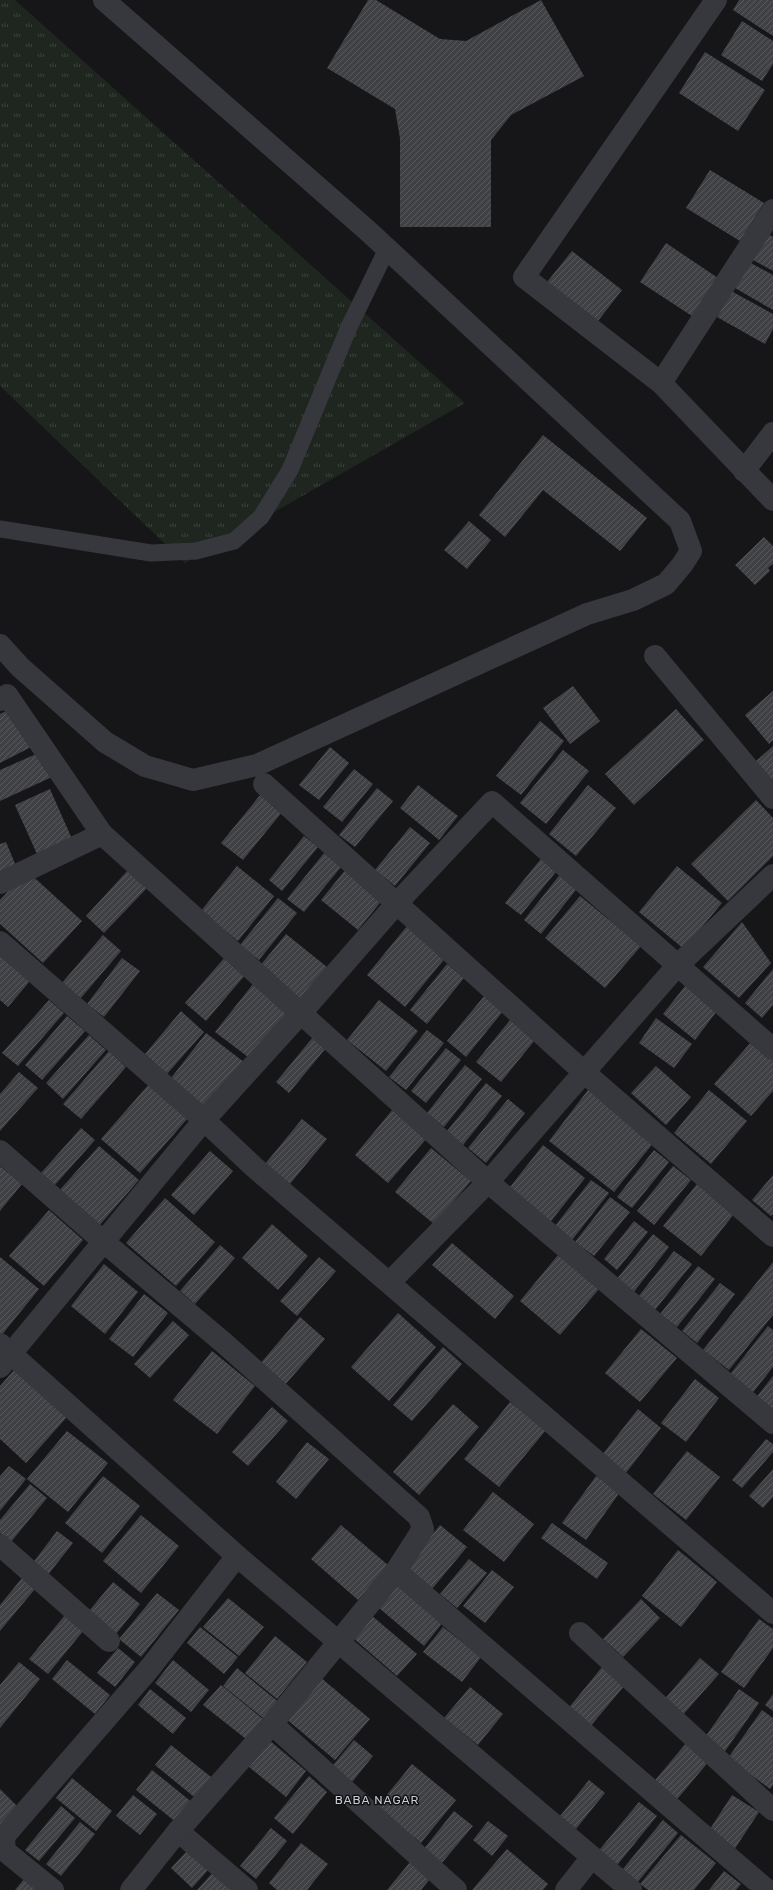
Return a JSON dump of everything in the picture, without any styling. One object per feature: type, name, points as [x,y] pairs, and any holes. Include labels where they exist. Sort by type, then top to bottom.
[{"type":"street","points":[[0,645],[20,667],[105,742],[145,766],[193,780],[257,765],[587,614],[633,600],[666,584],[682,565],[691,551],[680,521],[387,249],[104,0]]},
{"type":"street","points":[[716,0],[524,277],[661,383],[773,500]]},
{"type":"street","points":[[661,383],[773,210]]},
{"type":"street","points":[[744,471],[773,433]]},
{"type":"street","points":[[655,656],[773,798]]},
{"type":"street","points":[[0,700],[7,695],[102,834],[488,1182],[773,1423]]},
{"type":"street","points":[[264,784],[585,1073],[773,1236]]},
{"type":"street","points":[[631,1890],[338,1643],[4,1355],[104,1242],[204,1120],[301,1013],[397,903],[492,802],[773,1049]]},
{"type":"street","points":[[0,883],[102,834]]},
{"type":"street","points":[[390,1282],[488,1182],[585,1073],[677,966],[773,875]]},
{"type":"street","points":[[0,942],[204,1120],[254,1167],[390,1282],[773,1613]]},
{"type":"street","points":[[0,1151],[104,1242],[224,1343],[419,1517],[423,1529],[396,1571],[338,1643],[272,1724],[178,1831],[131,1890]]},
{"type":"street","points":[[0,1544],[109,1641]]},
{"type":"street","points":[[53,1890],[5,1851],[4,1840],[6,1834],[149,1669],[237,1556]]},
{"type":"street","points":[[396,1571],[767,1890]]},
{"type":"street","points":[[580,1633],[771,1802]]},
{"type":"street","points":[[272,1724],[456,1890]]},
{"type":"street","points":[[178,1831],[247,1890]]},
{"type":"street","points":[[566,1890],[592,1857]]},
{"type":"lane","points":[[0,529],[152,553],[196,551],[234,541],[261,517],[290,470],[349,327],[387,249]]},
{"type":"green space","points":[[0,0],[15,0],[465,403],[185,563],[0,386]]},
{"type":"building","points":[[368,0],[376,0],[440,39],[466,41],[541,0],[584,76],[511,115],[491,140],[491,227],[400,227],[400,138],[395,109],[327,68]]},
{"type":"building","points":[[739,0],[773,0],[773,36],[733,10]]},
{"type":"building","points":[[742,21],[773,41],[773,64],[762,81],[721,55]]},
{"type":"building","points":[[705,52],[765,90],[738,131],[679,93]]},
{"type":"building","points":[[710,170],[764,203],[740,241],[686,208]]},
{"type":"building","points":[[768,234],[773,237],[773,271],[753,260]]},
{"type":"building","points":[[666,243],[721,280],[695,318],[640,282]]},
{"type":"building","points":[[572,251],[622,290],[598,321],[547,282]]},
{"type":"building","points":[[749,262],[773,275],[773,310],[735,288]]},
{"type":"building","points":[[731,291],[773,314],[773,329],[765,344],[717,317]]},
{"type":"building","points":[[543,435],[647,518],[620,551],[543,490],[505,537],[479,515]]},
{"type":"building","points":[[469,521],[491,540],[467,569],[444,550]]},
{"type":"building","points":[[764,537],[773,546],[773,564],[768,568],[770,571],[755,585],[735,565]]},
{"type":"building","points":[[573,686],[600,721],[570,744],[543,708]]},
{"type":"building","points":[[773,691],[773,740],[769,744],[745,715]]},
{"type":"building","points":[[10,709],[31,747],[0,763],[0,714]]},
{"type":"building","points":[[676,709],[704,740],[634,805],[605,774]]},
{"type":"building","points":[[540,721],[564,741],[521,795],[496,776]]},
{"type":"building","points":[[773,746],[773,781],[756,761]]},
{"type":"building","points":[[330,747],[349,763],[319,800],[299,785]]},
{"type":"building","points":[[563,750],[589,771],[546,824],[520,803]]},
{"type":"building","points":[[43,751],[54,776],[0,801],[0,770]]},
{"type":"building","points":[[354,769],[373,784],[342,822],[323,807]]},
{"type":"building","points":[[418,785],[458,816],[439,840],[400,808]]},
{"type":"building","points":[[588,785],[616,808],[576,856],[549,834]]},
{"type":"building","points":[[377,788],[393,801],[355,847],[339,835]]},
{"type":"building","points":[[50,789],[72,839],[37,854],[15,805]]},
{"type":"building","points":[[261,794],[283,811],[243,860],[221,843]]},
{"type":"building","points":[[756,800],[773,818],[773,856],[728,901],[691,864]]},
{"type":"building","points":[[410,827],[430,843],[395,886],[375,870]]},
{"type":"building","points":[[304,836],[318,847],[282,891],[269,880]]},
{"type":"building","points":[[6,842],[16,866],[0,872],[0,844]]},
{"type":"building","points":[[324,853],[341,867],[304,912],[287,899]]},
{"type":"building","points":[[544,855],[559,868],[521,915],[505,903]]},
{"type":"building","points":[[237,866],[274,896],[238,941],[201,911]]},
{"type":"building","points":[[677,866],[722,903],[684,949],[639,912]]},
{"type":"building","points":[[346,869],[383,899],[358,930],[321,900]]},
{"type":"building","points":[[128,870],[147,888],[104,933],[86,916]]},
{"type":"building","points":[[27,871],[82,921],[43,963],[0,924],[0,900]]},
{"type":"building","points":[[562,872],[579,886],[541,934],[524,920]]},
{"type":"building","points":[[580,896],[641,946],[605,988],[545,938]]},
{"type":"building","points":[[278,898],[297,913],[259,960],[240,945]]},
{"type":"building","points":[[742,922],[771,963],[739,998],[703,967]]},
{"type":"building","points":[[407,926],[446,957],[405,1007],[367,975]]},
{"type":"building","points":[[286,934],[327,967],[299,1000],[259,967]]},
{"type":"building","points":[[103,935],[121,951],[80,999],[61,984]]},
{"type":"building","points":[[0,956],[30,981],[8,1007],[0,1000]]},
{"type":"building","points":[[226,956],[246,974],[206,1021],[185,1003]]},
{"type":"building","points":[[122,958],[140,971],[104,1017],[87,1004]]},
{"type":"building","points":[[447,964],[464,978],[427,1024],[410,1010]]},
{"type":"building","points":[[773,969],[773,1005],[762,1018],[745,1003]]},
{"type":"building","points":[[253,984],[289,1013],[252,1060],[215,1032]]},
{"type":"building","points":[[685,986],[717,1011],[695,1040],[663,1014]]},
{"type":"building","points":[[485,995],[504,1010],[466,1057],[447,1041]]},
{"type":"building","points":[[49,1000],[64,1013],[18,1066],[2,1053]]},
{"type":"building","points":[[379,1000],[418,1031],[386,1071],[347,1040]]},
{"type":"building","points":[[181,1011],[204,1032],[167,1074],[145,1054]]},
{"type":"building","points":[[67,1016],[85,1031],[42,1080],[25,1065]]},
{"type":"building","points":[[656,1018],[692,1044],[674,1068],[639,1043]]},
{"type":"building","points":[[510,1020],[535,1040],[501,1082],[476,1062]]},
{"type":"building","points":[[427,1030],[444,1043],[406,1090],[389,1077]]},
{"type":"building","points":[[206,1033],[244,1062],[206,1111],[168,1082]]},
{"type":"building","points":[[89,1035],[106,1050],[63,1099],[46,1083]]},
{"type":"building","points":[[313,1037],[326,1048],[289,1093],[276,1082]]},
{"type":"building","points":[[752,1041],[773,1059],[773,1091],[751,1116],[714,1084]]},
{"type":"building","points":[[446,1048],[461,1060],[426,1103],[411,1091]]},
{"type":"building","points":[[109,1051],[126,1067],[81,1119],[63,1104]]},
{"type":"building","points":[[465,1065],[482,1079],[444,1127],[427,1113]]},
{"type":"building","points":[[656,1066],[691,1097],[666,1125],[631,1093]]},
{"type":"building","points":[[19,1072],[38,1088],[0,1131],[0,1094]]},
{"type":"building","points":[[486,1083],[502,1096],[463,1145],[447,1131]]},
{"type":"building","points":[[149,1084],[188,1118],[140,1173],[101,1139]]},
{"type":"building","points":[[588,1090],[654,1142],[614,1192],[549,1141]]},
{"type":"building","points":[[709,1090],[747,1121],[711,1164],[674,1133]]},
{"type":"building","points":[[508,1099],[525,1113],[486,1163],[468,1148]]},
{"type":"building","points":[[393,1109],[427,1138],[388,1183],[355,1155]]},
{"type":"building","points":[[302,1119],[327,1139],[290,1184],[265,1164]]},
{"type":"building","points":[[81,1128],[95,1140],[54,1186],[41,1173]]},
{"type":"building","points":[[543,1145],[585,1178],[548,1225],[506,1192]]},
{"type":"building","points":[[99,1146],[139,1180],[98,1227],[58,1192]]},
{"type":"building","points":[[431,1148],[471,1181],[434,1224],[395,1192]]},
{"type":"building","points":[[654,1150],[669,1162],[632,1208],[617,1197]]},
{"type":"building","points":[[210,1151],[233,1171],[194,1215],[171,1195]]},
{"type":"building","points":[[0,1166],[22,1184],[0,1211]]},
{"type":"building","points":[[673,1166],[691,1180],[654,1225],[637,1211]]},
{"type":"building","points":[[773,1175],[773,1214],[771,1216],[752,1200]]},
{"type":"building","points":[[591,1180],[609,1193],[572,1240],[555,1226]]},
{"type":"building","points":[[697,1184],[734,1214],[701,1256],[663,1226]]},
{"type":"building","points":[[610,1197],[630,1212],[594,1256],[575,1242]]},
{"type":"building","points":[[165,1198],[215,1242],[176,1286],[126,1243]]},
{"type":"building","points":[[49,1210],[83,1240],[44,1286],[9,1256]]},
{"type":"building","points":[[634,1221],[648,1232],[617,1270],[604,1259]]},
{"type":"building","points":[[272,1224],[308,1256],[278,1290],[242,1258]]},
{"type":"building","points":[[653,1234],[669,1247],[633,1293],[616,1280]]},
{"type":"building","points":[[452,1243],[514,1296],[495,1319],[432,1265]]},
{"type":"building","points":[[220,1245],[235,1258],[195,1304],[180,1291]]},
{"type":"building","points":[[674,1251],[692,1264],[655,1310],[638,1297]]},
{"type":"building","points":[[558,1255],[599,1289],[560,1335],[520,1301]]},
{"type":"building","points":[[0,1257],[39,1289],[1,1336],[0,1334]]},
{"type":"building","points":[[319,1257],[336,1271],[297,1316],[280,1301]]},
{"type":"building","points":[[773,1262],[773,1315],[729,1370],[703,1350]]},
{"type":"building","points":[[104,1264],[138,1292],[105,1334],[71,1306]]},
{"type":"building","points":[[698,1266],[715,1279],[677,1327],[660,1314]]},
{"type":"building","points":[[720,1283],[735,1294],[697,1343],[682,1331]]},
{"type":"building","points":[[144,1294],[168,1313],[133,1357],[109,1339]]},
{"type":"building","points":[[398,1313],[436,1347],[389,1401],[351,1367]]},
{"type":"building","points":[[300,1317],[325,1339],[284,1386],[259,1365]]},
{"type":"building","points":[[173,1321],[189,1335],[150,1378],[134,1364]]},
{"type":"building","points":[[768,1326],[773,1330],[773,1367],[751,1395],[728,1377]]},
{"type":"building","points":[[641,1329],[677,1358],[640,1402],[605,1373]]},
{"type":"building","points":[[443,1347],[462,1364],[412,1421],[393,1405]]},
{"type":"building","points":[[212,1351],[255,1386],[217,1434],[173,1400]]},
{"type":"building","points":[[14,1370],[67,1417],[26,1463],[0,1439],[0,1386]]},
{"type":"building","points":[[773,1376],[773,1413],[755,1399]]},
{"type":"building","points":[[695,1379],[719,1398],[686,1442],[661,1423]]},
{"type":"building","points":[[510,1402],[546,1430],[499,1487],[464,1459]]},
{"type":"building","points":[[453,1404],[479,1427],[419,1495],[393,1472]]},
{"type":"building","points":[[272,1407],[288,1421],[248,1466],[232,1452]]},
{"type":"building","points":[[638,1409],[661,1428],[625,1474],[602,1455]]},
{"type":"building","points":[[67,1431],[108,1463],[68,1512],[27,1479]]},
{"type":"building","points":[[766,1439],[773,1444],[773,1452],[742,1488],[732,1480]]},
{"type":"building","points":[[307,1442],[329,1459],[296,1499],[276,1482]]},
{"type":"building","points":[[687,1451],[720,1477],[686,1520],[653,1494]]},
{"type":"building","points":[[9,1466],[26,1479],[0,1511],[0,1476]]},
{"type":"building","points":[[773,1469],[773,1497],[763,1508],[749,1496]]},
{"type":"building","points":[[103,1476],[140,1506],[102,1553],[65,1523]]},
{"type":"building","points":[[596,1476],[620,1492],[586,1540],[562,1523]]},
{"type":"building","points":[[30,1484],[47,1498],[11,1542],[0,1533],[0,1520]]},
{"type":"building","points":[[493,1492],[534,1524],[504,1562],[463,1530]]},
{"type":"building","points":[[141,1515],[179,1546],[141,1593],[103,1561]]},
{"type":"building","points":[[552,1523],[608,1563],[597,1579],[541,1538]]},
{"type":"building","points":[[341,1525],[388,1565],[358,1600],[311,1559]]},
{"type":"building","points":[[440,1525],[467,1547],[432,1589],[406,1567]]},
{"type":"building","points":[[57,1531],[73,1543],[47,1576],[32,1564]]},
{"type":"building","points":[[678,1550],[717,1582],[681,1627],[642,1596]]},
{"type":"building","points":[[469,1559],[487,1573],[457,1608],[440,1594]]},
{"type":"building","points":[[492,1570],[514,1587],[485,1623],[463,1606]]},
{"type":"building","points":[[22,1578],[35,1589],[0,1631],[0,1605]]},
{"type":"building","points":[[113,1582],[140,1604],[116,1634],[89,1611]]},
{"type":"building","points":[[399,1583],[444,1621],[424,1646],[379,1608]]},
{"type":"building","points":[[157,1593],[179,1610],[141,1657],[119,1639]]},
{"type":"building","points":[[228,1598],[264,1627],[239,1656],[203,1627]]},
{"type":"building","points":[[641,1599],[660,1618],[623,1657],[603,1639]]},
{"type":"building","points":[[65,1615],[84,1630],[48,1674],[29,1659]]},
{"type":"building","points":[[371,1615],[417,1654],[397,1676],[352,1637]]},
{"type":"building","points":[[759,1619],[773,1629],[773,1648],[744,1688],[721,1672]]},
{"type":"building","points":[[200,1627],[238,1657],[224,1674],[187,1643]]},
{"type":"building","points":[[443,1627],[481,1657],[462,1682],[423,1652]]},
{"type":"building","points":[[275,1636],[307,1662],[277,1699],[245,1673]]},
{"type":"building","points":[[118,1648],[135,1662],[115,1687],[97,1673]]},
{"type":"building","points":[[700,1658],[719,1674],[681,1717],[663,1701]]},
{"type":"building","points":[[67,1660],[110,1695],[95,1714],[52,1679]]},
{"type":"building","points":[[173,1660],[209,1690],[191,1712],[155,1683]]},
{"type":"building","points":[[19,1662],[40,1679],[0,1728],[0,1685]]},
{"type":"building","points":[[602,1667],[625,1685],[589,1728],[567,1710]]},
{"type":"building","points":[[237,1668],[281,1704],[267,1721],[223,1686]]},
{"type":"building","points":[[320,1677],[370,1719],[335,1760],[285,1718]]},
{"type":"building","points":[[221,1685],[263,1719],[246,1739],[203,1705]]},
{"type":"building","points":[[470,1687],[503,1714],[478,1745],[444,1718]]},
{"type":"building","points":[[150,1689],[186,1718],[173,1734],[138,1705]]},
{"type":"building","points":[[739,1689],[759,1703],[723,1754],[703,1740]]},
{"type":"building","points":[[773,1694],[773,1711],[765,1705]]},
{"type":"building","points":[[762,1710],[773,1718],[773,1785],[770,1789],[728,1758]]},
{"type":"building","points":[[354,1740],[373,1756],[349,1786],[329,1770]]},
{"type":"building","points":[[270,1741],[306,1771],[286,1797],[249,1767]]},
{"type":"building","points":[[687,1742],[710,1760],[674,1803],[651,1785]]},
{"type":"building","points":[[171,1745],[216,1781],[199,1801],[155,1765]]},
{"type":"building","points":[[412,1764],[456,1800],[421,1843],[377,1807]]},
{"type":"building","points":[[152,1770],[193,1803],[177,1823],[136,1790]]},
{"type":"building","points":[[309,1776],[327,1792],[293,1834],[274,1818]]},
{"type":"building","points":[[72,1778],[112,1811],[96,1831],[56,1798]]},
{"type":"building","points":[[589,1780],[605,1793],[576,1829],[560,1816]]},
{"type":"building","points":[[0,1789],[19,1808],[0,1828]]},
{"type":"building","points":[[133,1795],[157,1814],[140,1835],[116,1816]]},
{"type":"building","points":[[732,1795],[759,1812],[734,1850],[708,1832]]},
{"type":"building","points":[[639,1802],[657,1816],[614,1869],[596,1854]]},
{"type":"building","points":[[61,1806],[75,1818],[39,1861],[25,1850]]},
{"type":"building","points":[[454,1811],[473,1826],[441,1864],[423,1850]]},
{"type":"building","points":[[663,1820],[678,1833],[637,1883],[622,1870]]},
{"type":"building","points":[[488,1821],[508,1836],[492,1856],[473,1840]]},
{"type":"building","points":[[80,1822],[95,1834],[61,1876],[46,1864]]},
{"type":"building","points":[[271,1828],[287,1841],[256,1879],[240,1866]]},
{"type":"building","points":[[681,1835],[716,1863],[694,1890],[648,1890],[640,1884]]},
{"type":"building","points":[[301,1843],[328,1864],[307,1890],[277,1890],[269,1883]]},
{"type":"building","points":[[507,1849],[548,1884],[543,1890],[472,1890]]},
{"type":"building","points":[[187,1851],[208,1870],[192,1888],[171,1868]]},
{"type":"building","points":[[410,1862],[430,1879],[421,1890],[387,1890]]},
{"type":"building","points":[[215,1870],[233,1890],[197,1890]]},
{"type":"building","points":[[724,1871],[741,1884],[736,1890],[709,1890]]},
{"type":"building","points":[[24,1879],[38,1890],[15,1890]]},
{"type":"district","name":"BABA NAGAR","points":[[377,1800]]}]
